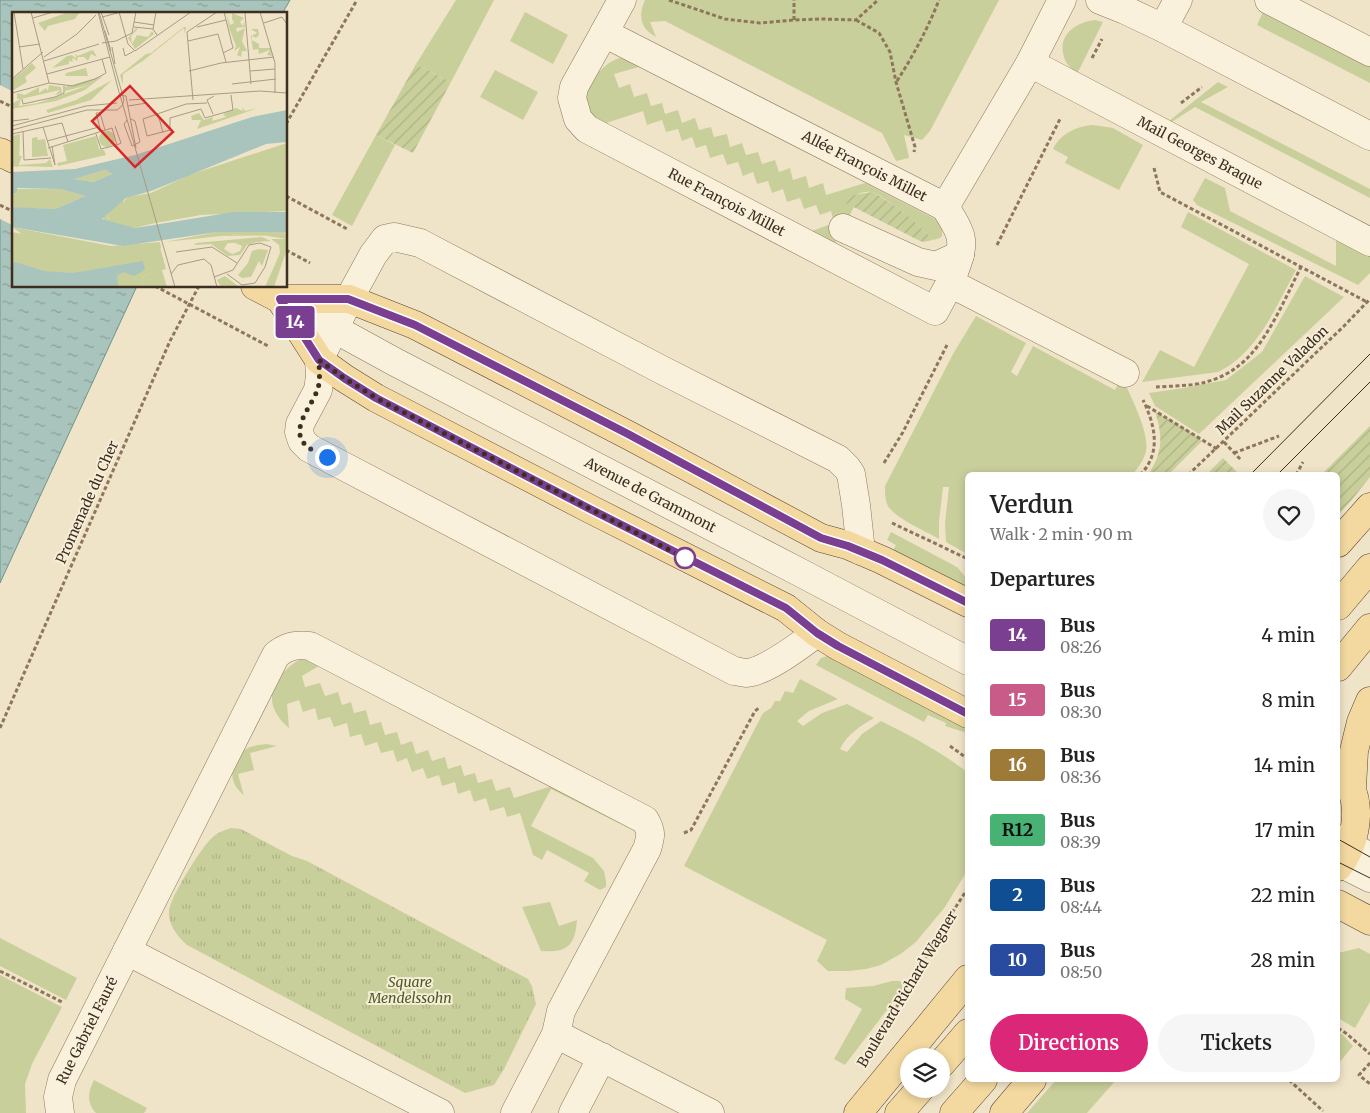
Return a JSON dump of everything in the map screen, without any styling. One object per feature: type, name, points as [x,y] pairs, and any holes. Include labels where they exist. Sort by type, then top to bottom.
[{"type":"main road","points":[[0,152],[12,158]]},
{"type":"main road","name":"Avenue de Grammont","points":[[259,288],[280,299],[348,299],[415,325],[636,439],[821,538],[882,560],[965,602]]},
{"type":"main road","name":"Avenue de Grammont","points":[[280,299],[319,360],[376,398],[786,608],[817,633],[838,646],[965,712]]},
{"type":"main road","points":[[1340,541],[1370,507]]},
{"type":"main road","points":[[1340,604],[1370,568]]},
{"type":"main road","points":[[1340,665],[1370,628]]},
{"type":"main road","points":[[1346,856],[1354,830],[1354,751],[1361,722],[1370,702]]},
{"type":"main road","points":[[1340,905],[1370,921]]},
{"type":"main road","points":[[858,1113],[965,983]]},
{"type":"main road","points":[[950,1054],[965,1036]]},
{"type":"main road","points":[[954,1113],[981,1082]]},
{"type":"main road","points":[[1004,1113],[1030,1082]]},
{"type":"main road","points":[[899,1113],[912,1098]]},
{"type":"street","points":[[604,33],[622,0]]},
{"type":"street","points":[[945,207],[1030,63],[1062,0]]},
{"type":"street","points":[[1100,0],[1163,28],[1370,136]]},
{"type":"street","points":[[1163,28],[1178,0]]},
{"type":"street","points":[[1269,0],[1370,52]]},
{"type":"street","name":"Allée François Millet","points":[[604,33],[945,207]]},
{"type":"street","name":"Rue François Millet","points":[[604,33],[574,86],[572,98],[578,119],[587,129],[935,311],[961,288],[960,255],[962,240],[945,207]]},
{"type":"street","name":"Mail Georges Braque","points":[[1030,63],[1370,242]]},
{"type":"street","points":[[842,228],[918,262],[936,266],[960,255]]},
{"type":"street","points":[[817,633],[780,659],[746,673],[734,671],[309,448],[302,441],[299,432],[300,424],[318,390],[320,376],[319,360],[348,299],[373,255],[385,239],[394,237],[420,243],[660,369],[838,459],[851,474],[861,551]]},
{"type":"street","points":[[961,288],[1130,381]]},
{"type":"street","name":"Avenue de Grammont","points":[[280,299],[395,362],[965,659]]},
{"type":"street","points":[[440,1113],[127,951],[276,655],[290,646],[300,644],[310,646],[645,820],[649,827],[651,836],[647,848],[561,1012],[556,1034],[515,1113]]},
{"type":"street","points":[[1346,856],[1370,878]]},
{"type":"street","name":"Rue Gabriel Fauré","points":[[60,1113],[58,1097],[62,1080],[127,951]]},
{"type":"street","points":[[556,1034],[710,1113]]},
{"type":"street","points":[[573,1113],[602,1057]]},
{"type":"path","points":[[288,121],[357,0]]},
{"type":"path","points":[[669,0],[725,19],[760,23],[822,19],[856,20],[879,33],[890,52],[896,82],[914,147],[911,190]]},
{"type":"path","points":[[794,0],[794,20]]},
{"type":"path","points":[[856,20],[878,0]]},
{"type":"path","points":[[896,82],[933,16],[939,0]]},
{"type":"path","points":[[1089,64],[1102,38]]},
{"type":"path","points":[[1178,105],[1205,84]]},
{"type":"path","points":[[0,101],[12,107]]},
{"type":"path","points":[[882,467],[902,432],[961,288],[1063,114]]},
{"type":"path","points":[[1154,164],[1160,192],[1301,267],[1369,300]]},
{"type":"path","points":[[288,197],[354,233]]},
{"type":"path","points":[[0,205],[12,211]]},
{"type":"path","points":[[288,251],[314,265]]},
{"type":"path","points":[[1130,381],[1204,383],[1238,367],[1255,350],[1272,324],[1301,267]]},
{"type":"path","points":[[159,288],[268,346]]},
{"type":"path","name":"Promenade du Cher","points":[[0,728],[170,341],[198,288]]},
{"type":"path","name":"Mail Suzanne Valadon","points":[[1191,472],[1369,300]]},
{"type":"path","points":[[1130,381],[1150,413],[1155,433],[1151,460],[1144,472]]},
{"type":"path","points":[[1146,405],[1217,449]]},
{"type":"path","points":[[1234,453],[1279,436]]},
{"type":"path","points":[[1224,442],[1241,460]]},
{"type":"path","points":[[1298,472],[1303,462]]},
{"type":"path","points":[[856,505],[965,558]]},
{"type":"path","points":[[647,848],[691,830],[754,711],[762,705]]},
{"type":"path","name":"Boulevard Richard Wagner","points":[[895,1010],[938,935],[965,893]]},
{"type":"path","points":[[0,971],[93,1018]]},
{"type":"path","points":[[1340,1029],[1370,1054]]},
{"type":"path","points":[[1370,1062],[1359,1074],[1370,1084]]},
{"type":"path","points":[[1290,1082],[1323,1112]]},
{"type":"green space","points":[[456,0],[494,0],[451,82],[416,64]]},
{"type":"green space","points":[[645,0],[999,0],[930,131],[922,140],[904,135],[909,158],[896,161],[882,133],[665,21],[650,22],[656,37],[651,34],[644,26],[641,16]]},
{"type":"green space","points":[[525,12],[568,35],[553,64],[510,41]]},
{"type":"green space","points":[[1263,12],[1370,65],[1370,83],[1257,25]]},
{"type":"green space","points":[[1095,20],[1103,22],[1077,74],[1066,62],[1063,53],[1064,39],[1079,24]]},
{"type":"green space","points":[[620,58],[632,60],[642,66],[614,74],[619,88],[630,84],[634,97],[647,93],[651,106],[662,103],[665,114],[678,110],[682,123],[695,118],[699,130],[711,127],[714,137],[727,134],[730,147],[742,143],[746,155],[758,152],[762,164],[775,160],[779,172],[790,168],[793,180],[806,176],[809,188],[823,183],[826,195],[865,183],[937,220],[942,226],[942,236],[933,240],[894,205],[877,194],[864,192],[847,203],[854,207],[834,245],[809,232],[834,223],[831,211],[820,215],[816,205],[804,209],[800,198],[787,202],[783,189],[772,193],[768,181],[757,184],[753,172],[743,176],[738,162],[727,165],[723,154],[710,158],[706,145],[696,148],[692,137],[682,141],[678,129],[666,132],[662,120],[647,125],[643,111],[603,124],[588,109],[586,96],[591,82],[596,75],[608,64]]},
{"type":"green space","points":[[416,64],[451,82],[413,153],[376,135]]},
{"type":"green space","points":[[495,70],[538,92],[523,120],[480,97]]},
{"type":"green space","points":[[1218,82],[1228,87],[1201,102],[1370,189],[1370,198],[1195,107],[1170,123],[1169,121]]},
{"type":"green space","points":[[1093,125],[1113,128],[1143,145],[1119,190],[1065,163],[1068,157],[1053,149],[1060,139],[1070,132],[1081,127]]},
{"type":"green space","points":[[376,135],[395,145],[352,226],[332,215]]},
{"type":"green space","points":[[1205,178],[1225,188],[1230,211],[1336,266],[1336,235],[1370,254],[1370,273],[1358,285],[1197,205],[1193,200]]},
{"type":"green space","points":[[872,192],[905,214],[933,240],[923,242],[846,203],[854,195]]},
{"type":"green space","points":[[1188,212],[1296,270],[1273,313],[1255,341],[1232,364],[1218,372],[1142,382],[1160,350],[1194,367],[1249,264],[1181,227]]},
{"type":"green space","points":[[1305,276],[1344,297],[1199,434],[1155,406],[1149,393],[1226,380],[1262,352]]},
{"type":"green space","points":[[976,316],[1026,343],[1011,372],[1017,376],[1033,346],[1115,390],[1122,377],[1145,434],[1146,451],[1139,467],[1135,472],[965,472],[965,553],[946,542],[945,523],[949,487],[943,487],[939,539],[904,520],[888,506],[885,486],[953,354]]},
{"type":"green space","points":[[1155,411],[1202,441],[1171,472],[1150,472],[1159,451],[1159,429]]},
{"type":"green space","points":[[1370,426],[1370,477],[1340,513],[1340,472],[1324,472]]},
{"type":"green space","points":[[1223,458],[1237,472],[1209,472]]},
{"type":"green space","points":[[891,532],[957,567],[965,577],[965,587],[893,550],[896,545],[887,540]]},
{"type":"green space","points":[[830,655],[965,725],[965,732],[945,726],[946,723],[928,715],[924,722],[816,665],[821,658]]},
{"type":"green space","points":[[304,657],[324,663],[302,676],[305,687],[320,683],[325,696],[338,692],[342,705],[351,702],[354,713],[366,710],[370,725],[381,722],[385,735],[397,732],[401,745],[412,741],[416,754],[428,750],[432,761],[445,757],[448,769],[461,765],[464,776],[475,773],[478,783],[492,779],[496,791],[510,787],[514,798],[552,786],[635,827],[638,833],[551,789],[531,826],[593,858],[604,871],[606,887],[600,890],[584,881],[589,873],[547,850],[542,860],[533,855],[520,813],[507,817],[504,807],[490,811],[486,798],[474,802],[470,790],[458,794],[455,782],[442,786],[439,775],[427,779],[423,768],[412,772],[407,758],[397,762],[393,750],[381,753],[377,742],[365,746],[361,734],[350,737],[347,723],[334,727],[330,717],[318,720],[315,708],[303,712],[299,700],[287,704],[289,728],[279,718],[274,708],[272,699],[273,689],[277,680],[284,672]]},
{"type":"green space","points":[[800,679],[838,699],[809,711],[797,721],[803,726],[822,713],[847,704],[874,718],[850,735],[840,749],[847,752],[862,734],[881,721],[914,738],[965,770],[965,874],[945,907],[916,942],[902,953],[881,965],[849,971],[828,971],[817,961],[827,940],[684,866],[763,713],[771,708],[775,701],[780,701],[785,691],[793,693]]},
{"type":"green space","points":[[266,744],[277,746],[250,753],[254,770],[238,774],[244,796],[233,781],[234,764],[245,750],[252,746]]},
{"type":"green space","name":"Square Mendelssohn","points":[[231,828],[241,829],[292,856],[307,861],[528,979],[532,986],[536,1004],[504,1069],[494,1085],[465,1093],[187,945],[174,930],[170,922],[170,905],[180,884],[202,849],[214,836]]},
{"type":"green space","points":[[550,902],[559,926],[577,920],[576,929],[572,942],[568,946],[557,951],[541,951],[522,907]]},
{"type":"green space","points":[[0,938],[77,978],[66,1000],[0,966]]},
{"type":"green space","points":[[1359,948],[1370,954],[1370,1002],[1355,1028],[1340,1019],[1340,953]]},
{"type":"green space","points":[[0,975],[62,1007],[32,1064],[25,1084],[26,1113],[0,1113]]},
{"type":"green space","points":[[900,981],[902,990],[845,1065],[834,1059],[862,1009],[845,999],[846,988],[873,986]]},
{"type":"green space","points":[[1340,1033],[1353,1046],[1340,1062]]},
{"type":"green space","points":[[94,1080],[147,1108],[144,1113],[96,1113],[89,1101],[90,1089]]},
{"type":"green space","points":[[1054,1082],[1114,1082],[1087,1113],[1027,1113]]},
{"type":"water","points":[[0,0],[290,0],[283,12],[12,12],[12,288],[136,288],[0,583]]},
{"type":"pier","points":[[0,85],[12,91],[12,225],[0,219]]},
{"type":"tram line","points":[[1253,472],[1370,354]]},
{"type":"tram line","points":[[1280,472],[1370,382]]},
{"type":"tram line","points":[[1340,840],[1370,857]]},
{"type":"tram line","points":[[1340,863],[1370,878]]},
{"type":"bus line","name":"14","points":[[965,602],[882,560],[848,546],[821,538],[628,434],[415,325],[348,299],[280,299],[319,360],[376,398],[786,608],[817,633],[838,646],[965,712]]},
{"type":"route","points":[[327,457],[309,448],[302,441],[299,432],[300,424],[318,390],[320,376],[319,360],[376,398],[685,558]]}]
